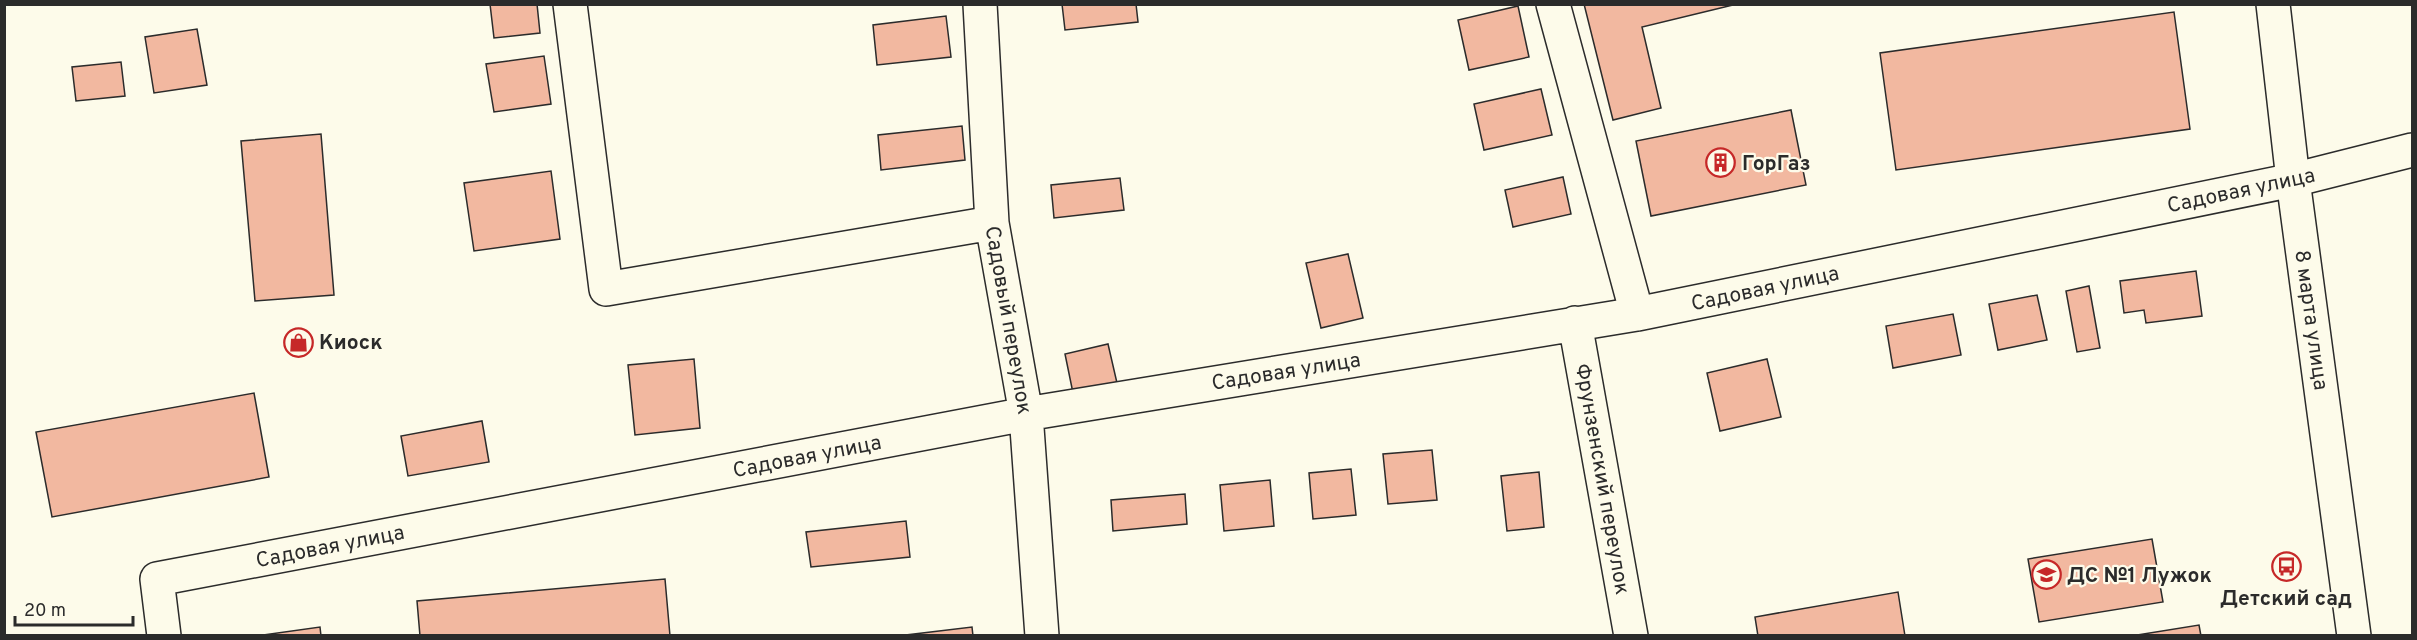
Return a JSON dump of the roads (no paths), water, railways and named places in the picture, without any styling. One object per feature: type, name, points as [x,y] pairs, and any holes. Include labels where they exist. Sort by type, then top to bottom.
[{"type":"street","points":[[570,4],[606,289],[992,224]]},
{"type":"street","name":"Садовый переулок","points":[[980,4],[992,224],[1026,414],[1042,636]]},
{"type":"street","points":[[1553,4],[1637,314]]},
{"type":"street","name":"8 марта улица","points":[[2273,4],[2293,180],[2354,636]]},
{"type":"street","name":"Садовая улица","points":[[164,636],[157,579],[1026,414],[1637,314],[2293,180],[2412,150]]},
{"type":"street","name":"Фрунзенский переулок","points":[[1575,323],[1630,636]]},
{"type":"place","name":"ГорГаз","points":[[1721,163]]},
{"type":"place","name":"Киоск","points":[[298,342]]},
{"type":"place","name":"Детский сад","points":[[2286,567]]},
{"type":"place","name":"ДС №1 Лужок","points":[[2046,575]]}]
